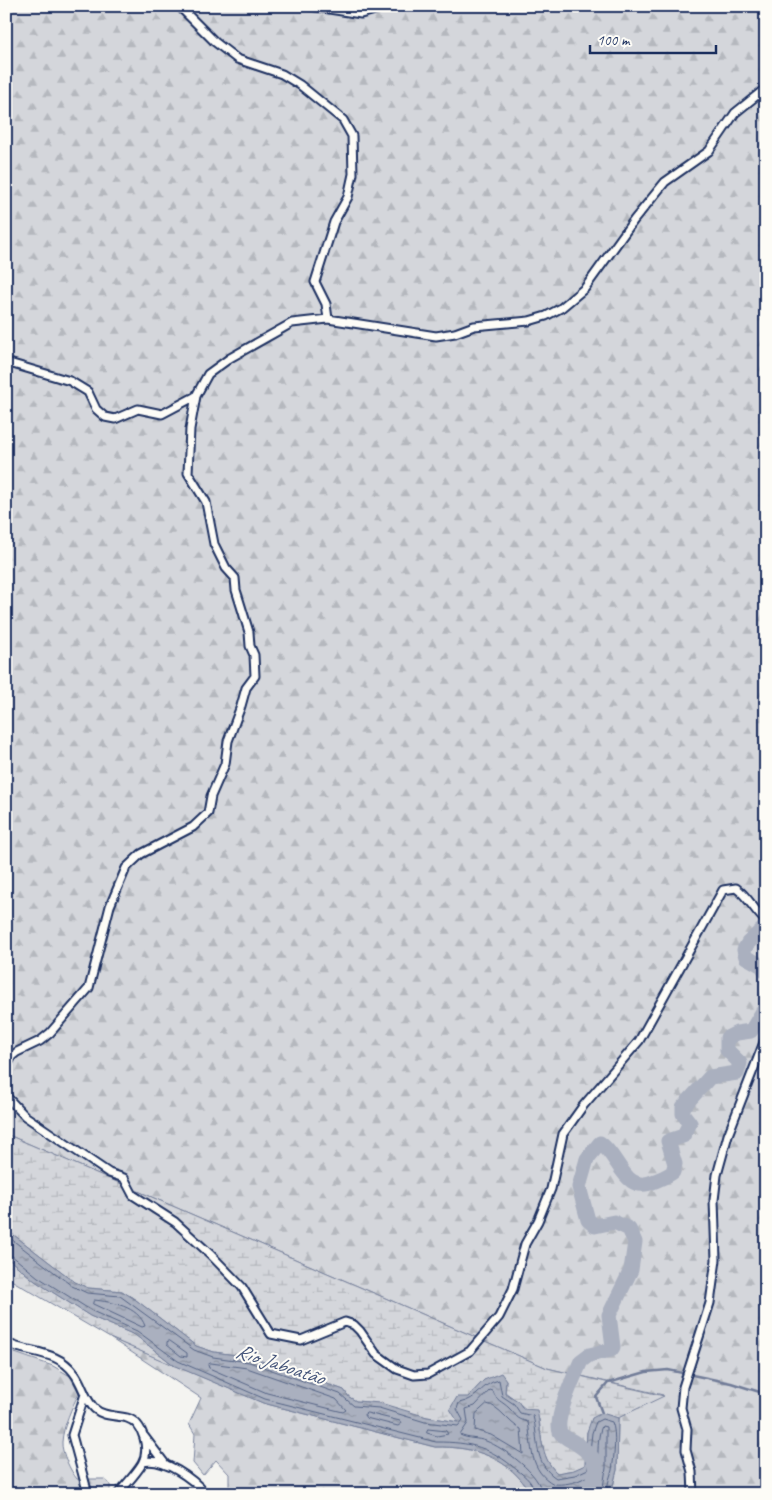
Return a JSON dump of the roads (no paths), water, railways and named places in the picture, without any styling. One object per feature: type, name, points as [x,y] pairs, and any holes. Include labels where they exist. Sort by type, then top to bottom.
[{"type":"street","points":[[179,6],[215,42],[238,59],[282,74],[300,86],[343,120],[352,136],[353,174],[348,197],[334,222],[315,282],[326,304],[328,319]]},
{"type":"street","points":[[310,6],[361,14],[389,6]]},
{"type":"street","points":[[6,1067],[12,1056],[17,1052],[40,1041],[50,1033],[89,988],[110,906],[126,868],[141,854],[193,827],[208,812],[211,796],[225,764],[228,741],[233,725],[246,688],[255,676],[254,655],[236,590],[235,578],[226,568],[214,544],[206,502],[188,473],[190,429],[196,396],[208,374],[230,358],[292,323],[328,319],[436,336],[455,333],[474,326],[529,321],[560,308],[595,278],[634,220],[665,182],[709,151],[735,113],[766,88]]},
{"type":"street","points":[[6,362],[70,381],[88,392],[96,409],[105,417],[115,419],[138,409],[162,414],[196,396]]},
{"type":"street","points":[[6,1096],[26,1116],[109,1173],[124,1178],[134,1195],[175,1222],[242,1287],[271,1334],[301,1340],[345,1322],[354,1325],[376,1354],[397,1369],[414,1375],[428,1374],[470,1352],[499,1317],[513,1289],[525,1244],[538,1221],[551,1189],[563,1134],[583,1106],[639,1041],[724,890],[736,888],[747,895],[763,918]]},
{"type":"street","points":[[693,1494],[692,1472],[686,1450],[687,1429],[681,1408],[686,1379],[710,1303],[716,1260],[714,1200],[717,1175],[728,1135],[766,1037]]},
{"type":"street","points":[[6,1343],[56,1356],[73,1371],[85,1394],[97,1411],[102,1414],[129,1419],[140,1428],[167,1466]]},
{"type":"street","points":[[85,1394],[72,1435],[88,1494]]},
{"type":"street","points":[[118,1494],[143,1462],[144,1436]]},
{"type":"street","points":[[143,1462],[150,1460],[167,1466],[199,1486],[206,1494]]},
{"type":"water","points":[[6,1229],[75,1282],[88,1288],[122,1291],[196,1346],[214,1352],[250,1357],[344,1390],[349,1397],[356,1401],[380,1403],[427,1417],[458,1422],[450,1409],[457,1397],[468,1397],[484,1380],[501,1373],[506,1380],[505,1393],[518,1401],[523,1409],[537,1410],[544,1452],[557,1473],[574,1470],[585,1465],[587,1432],[592,1418],[602,1413],[618,1418],[617,1470],[612,1489],[614,1494],[531,1494],[513,1471],[502,1463],[477,1452],[450,1447],[435,1447],[263,1403],[175,1366],[135,1335],[90,1316],[35,1281],[6,1257]]},
{"type":"waterway","points":[[766,926],[748,943],[744,950],[746,957],[762,966],[766,972]]},
{"type":"waterway","points":[[585,1494],[594,1477],[595,1464],[588,1452],[560,1432],[560,1417],[566,1396],[581,1361],[589,1355],[611,1350],[613,1347],[609,1315],[631,1270],[635,1242],[629,1229],[614,1222],[595,1226],[588,1220],[579,1187],[587,1159],[600,1143],[607,1149],[629,1179],[636,1183],[645,1184],[673,1172],[675,1164],[668,1141],[683,1136],[690,1123],[683,1114],[683,1107],[710,1077],[737,1073],[740,1063],[727,1050],[727,1038],[737,1033],[751,1031],[766,1006]]},
{"type":"waterway","points":[[602,1413],[596,1397],[608,1383],[646,1372],[668,1370],[731,1383],[766,1394]]},
{"type":"water label","name":"Rio Jaboatão","points":[[280,1364]]}]
